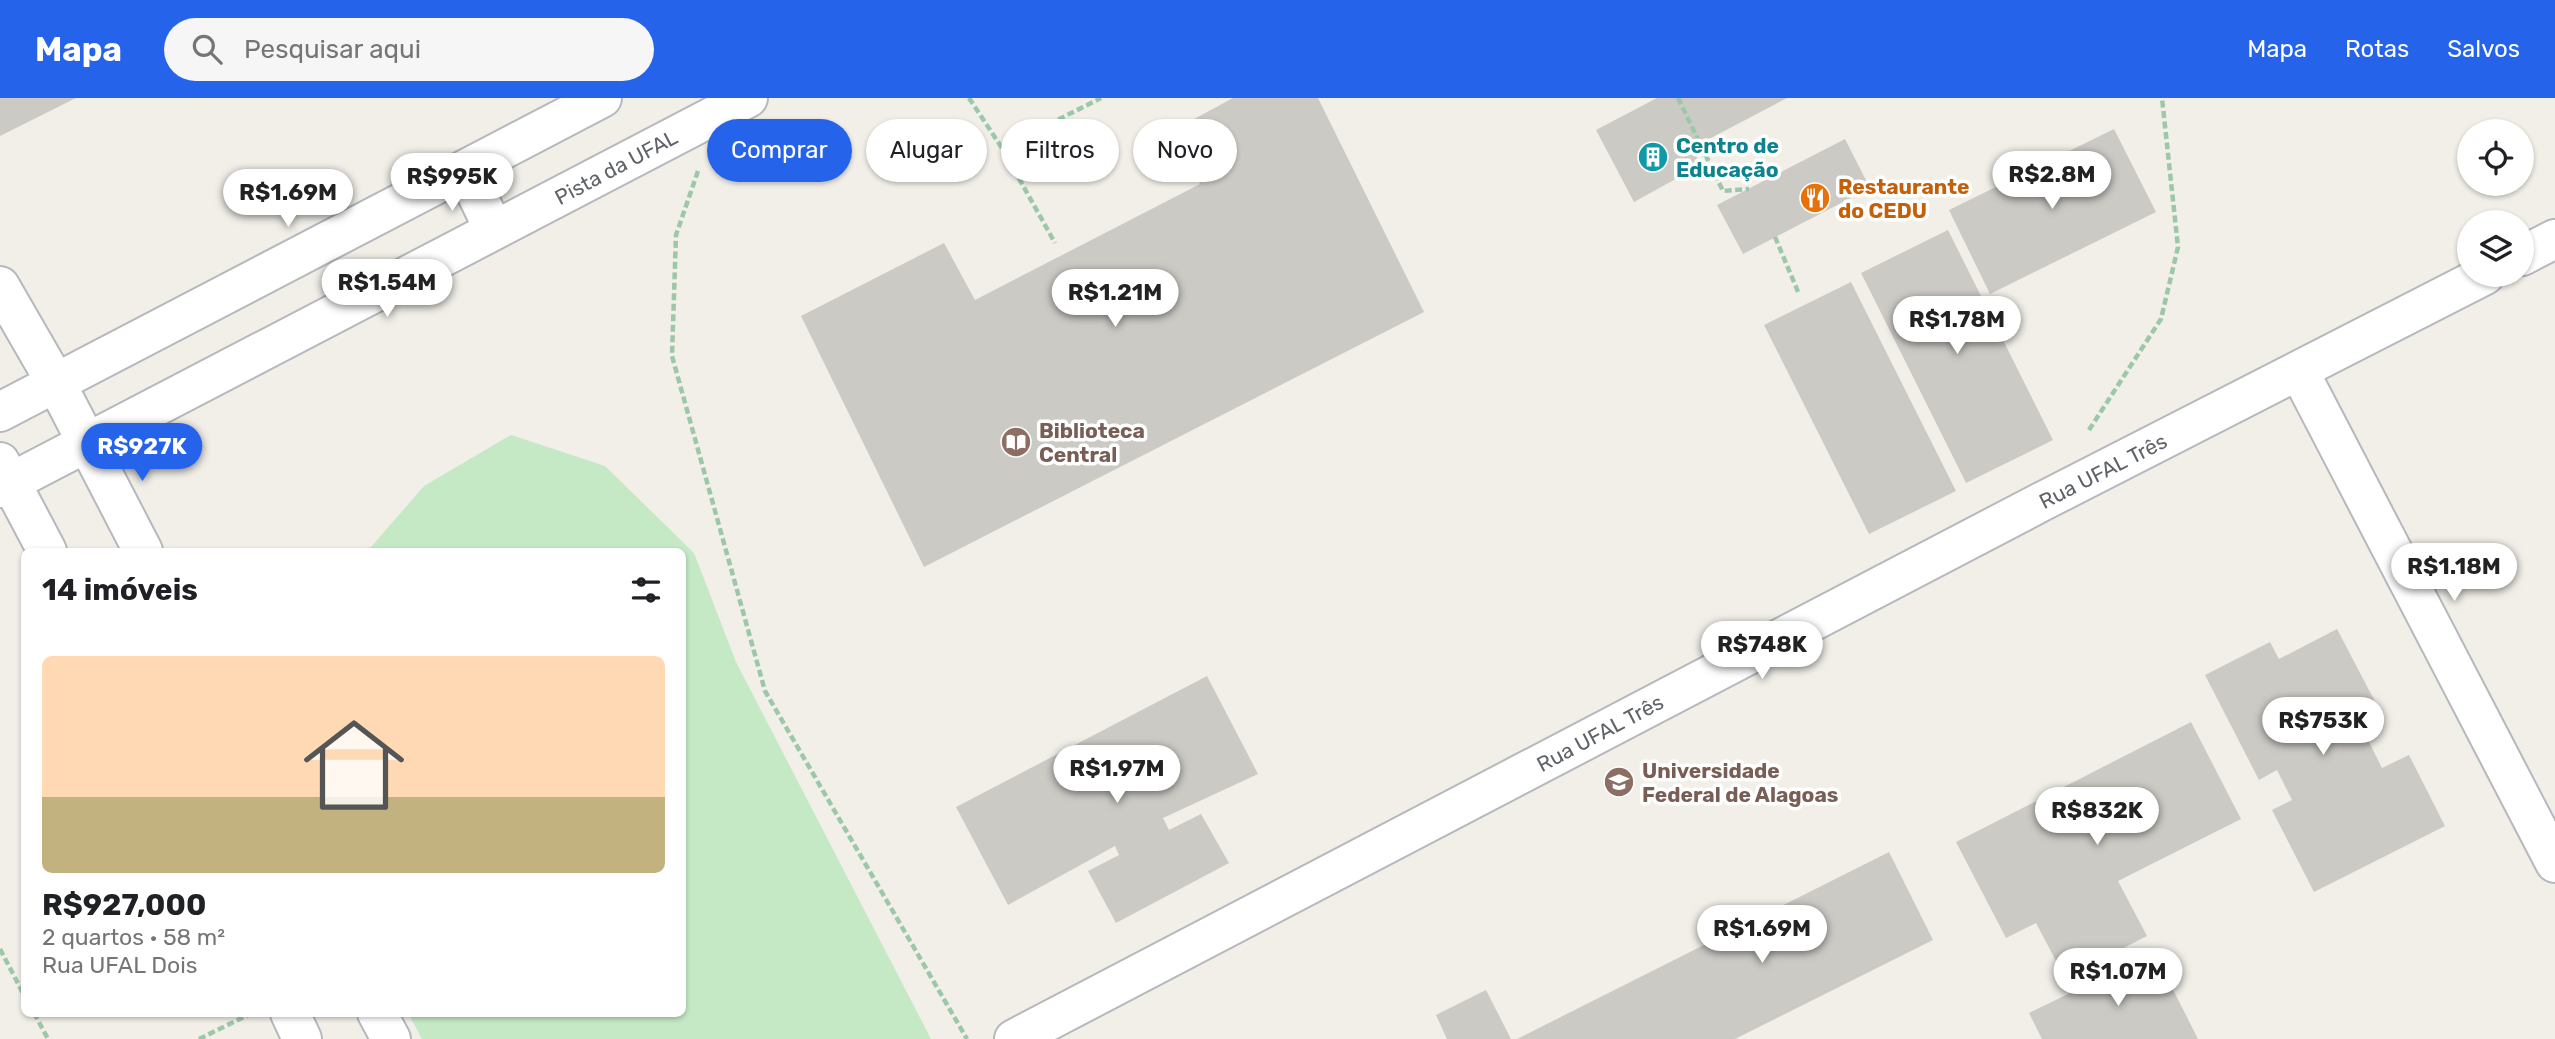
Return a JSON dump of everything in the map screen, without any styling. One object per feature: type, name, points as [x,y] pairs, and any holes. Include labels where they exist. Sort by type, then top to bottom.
[{"type":"street","points":[[0,412],[603,98]]},
{"type":"street","name":"Pista da UFAL","points":[[4,477],[88,442],[733,106]]},
{"type":"street","points":[[465,170],[494,230]]},
{"type":"street","points":[[2534,250],[2555,239]]},
{"type":"street","points":[[0,286],[88,442],[141,548]]},
{"type":"street","name":"Rua UFAL Três","points":[[1014,1039],[2043,501],[2463,287]]},
{"type":"street","points":[[2299,371],[2555,863]]},
{"type":"street","points":[[4,477],[45,548]]},
{"type":"street","points":[[292,1017],[302,1039]]},
{"type":"street","points":[[379,1017],[390,1039]]},
{"type":"path","points":[[969,98],[1001,146]]},
{"type":"path","points":[[1059,119],[1101,98]]},
{"type":"path","points":[[1678,98],[1723,191],[1749,189]]},
{"type":"path","points":[[2087,433],[2161,319],[2178,247],[2162,98]]},
{"type":"path","points":[[733,106],[676,235],[672,356],[765,691],[967,1039]]},
{"type":"path","points":[[1021,182],[1055,243]]},
{"type":"path","points":[[1775,237],[1799,294]]},
{"type":"path","points":[[0,949],[21,989]]},
{"type":"path","points":[[36,1017],[48,1039]]},
{"type":"path","points":[[199,1039],[244,1017]]},
{"type":"green space","points":[[511,435],[605,466],[694,553],[736,662],[931,1039],[422,1039],[410,1017],[686,1017],[686,548],[368,548],[424,486]]},
{"type":"building","points":[[0,98],[76,98],[0,136]]},
{"type":"building","name":"Biblioteca Central","points":[[1233,98],[1318,98],[1424,312],[924,567],[801,316],[944,243],[975,300],[1200,184],[1199,182],[1237,182],[1237,119],[1194,119]]},
{"type":"building","name":"Centro de Educação","points":[[1657,98],[1787,98],[1692,148],[1701,165],[1634,202],[1596,130]]},
{"type":"building","points":[[2114,129],[2156,212],[1990,294],[1949,210]]},
{"type":"building","points":[[1845,139],[1870,188],[1743,254],[1717,205]]},
{"type":"building","points":[[1948,230],[2053,440],[1966,483],[1861,273]]},
{"type":"building","points":[[1851,282],[1956,491],[1869,534],[1764,325]]},
{"type":"building","points":[[2337,629],[2381,713],[2360,724],[2382,768],[2409,755],[2445,826],[2314,892],[2272,810],[2292,800],[2277,770],[2259,780],[2205,675],[2270,642],[2279,659]]},
{"type":"building","points":[[1207,676],[1258,774],[1163,818],[1169,830],[1201,814],[1229,863],[1116,923],[1088,871],[1119,855],[1115,846],[1008,905],[956,807]]},
{"type":"building","points":[[2191,722],[2241,819],[2118,881],[2147,936],[2065,978],[2036,923],[2006,938],[1956,842]]},
{"type":"building","points":[[1889,852],[1933,940],[1735,1039],[1517,1039]]},
{"type":"building","points":[[2154,952],[2198,1039],[2042,1039],[2029,1013]]},
{"type":"building","points":[[1486,990],[1511,1039],[1447,1039],[1436,1015]]},
{"type":"place","name":"Centro de Educação","points":[[1653,157]]},
{"type":"place","name":"Restaurante do CEDU","points":[[1815,198]]},
{"type":"place","name":"Biblioteca Central","points":[[1016,442]]},
{"type":"place","name":"Universidade Federal de Alagoas","points":[[1619,782]]}]
